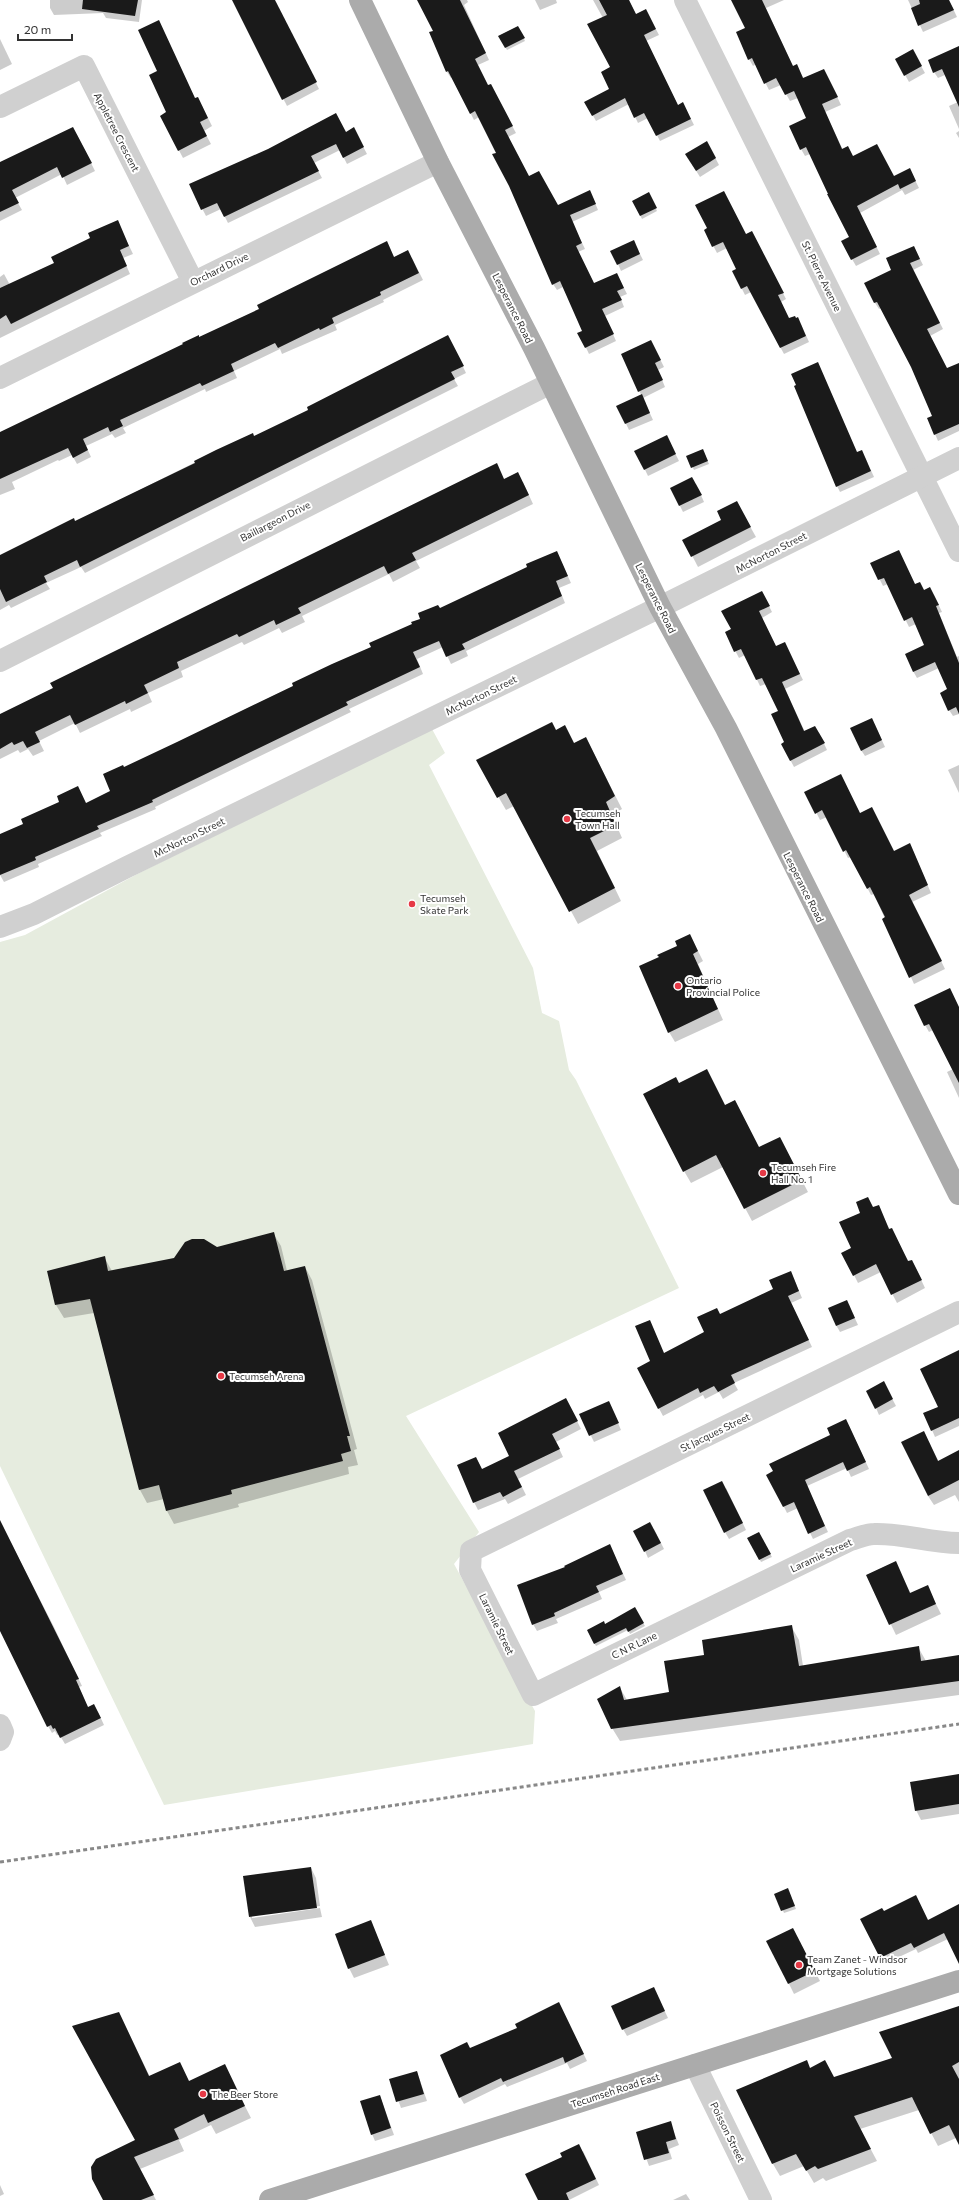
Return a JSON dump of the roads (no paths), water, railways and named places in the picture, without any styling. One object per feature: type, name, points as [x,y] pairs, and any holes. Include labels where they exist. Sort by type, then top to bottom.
[{"type":"main road","name":"Lesperance Road","points":[[360,0],[438,162],[551,383],[660,607],[726,728],[959,1194]]},
{"type":"main road","name":"Tecumseh Road East","points":[[270,2200],[959,1981]]},
{"type":"street","name":"St. Pierre Avenue","points":[[685,0],[959,551]]},
{"type":"street","name":"Appletree Crescent","points":[[0,108],[84,66],[193,282]]},
{"type":"street","name":"Orchard Drive","points":[[0,378],[438,162]]},
{"type":"street","name":"Baillargeon Drive","points":[[0,661],[551,383]]},
{"type":"street","name":"McNorton Street","points":[[0,927],[34,914],[127,867],[660,607],[959,458]]},
{"type":"street","name":"St Jacques Street","points":[[471,1551],[959,1312]]},
{"type":"street","name":"Laramie Street","points":[[736,1596],[850,1540],[872,1534],[897,1534],[938,1543],[959,1543]]},
{"type":"street","name":"Laramie Street","points":[[471,1551],[470,1570],[533,1695]]},
{"type":"street","name":"C N R Lane","points":[[533,1695],[736,1596]]},
{"type":"street","name":"Poisson Street","points":[[695,2065],[761,2200]]},
{"type":"railway","points":[[0,1862],[959,1724]]},
{"type":"place","name":"Tecumseh Town Hall","points":[[567,819]]},
{"type":"place","name":"Tecumseh Skate Park","points":[[412,904]]},
{"type":"place","name":"Ontario Provincial Police","points":[[678,986]]},
{"type":"place","name":"Tecumseh Fire Hall No. 1","points":[[763,1173]]},
{"type":"place","name":"Tecumseh Arena","points":[[221,1376]]},
{"type":"place","name":"Team Zanet - Windsor Mortgage Solutions","points":[[799,1965]]},
{"type":"place","name":"The Beer Store","points":[[203,2094]]}]
